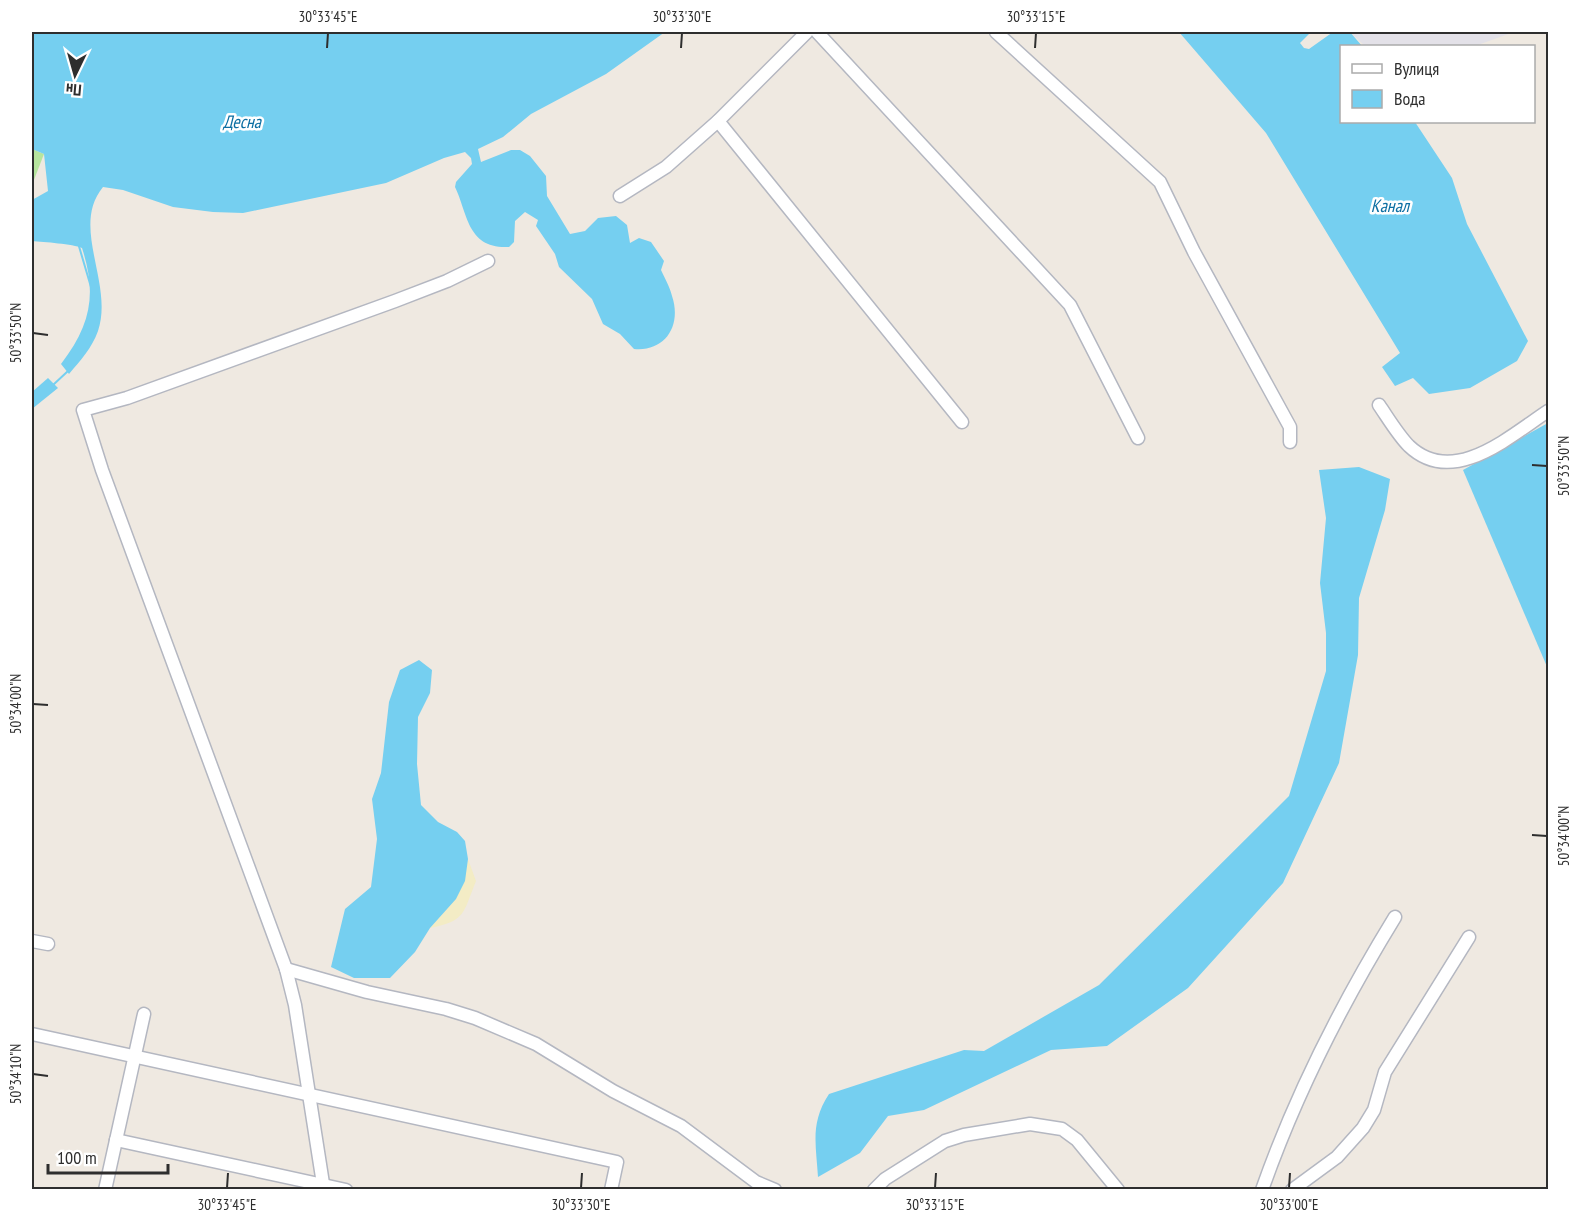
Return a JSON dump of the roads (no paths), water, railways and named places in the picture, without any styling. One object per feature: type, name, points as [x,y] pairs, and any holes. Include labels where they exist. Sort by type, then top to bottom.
[{"type":"street","points":[[620,196],[666,167],[718,121],[807,32]]},
{"type":"street","points":[[818,32],[1070,305],[1138,438]]},
{"type":"street","points":[[996,32],[1160,182],[1194,252],[1290,427],[1290,442]]},
{"type":"street","points":[[718,121],[962,422]]},
{"type":"street","points":[[324,1187],[295,1005],[286,969],[102,470],[83,410],[128,398],[395,301],[447,281],[488,261]]},
{"type":"street","points":[[1378,405],[1409,446],[1429,460],[1447,463],[1478,456],[1548,411]]},
{"type":"street","points":[[1262,1190],[1294,1102],[1356,981],[1395,917]]},
{"type":"street","points":[[1292,1190],[1336,1157],[1363,1128],[1374,1110],[1385,1072],[1469,937]]},
{"type":"street","points":[[32,941],[48,944]]},
{"type":"street","points":[[286,969],[367,992],[446,1009],[536,1044],[613,1091],[681,1126],[756,1182],[775,1190]]},
{"type":"street","points":[[105,1190],[144,1014]]},
{"type":"street","points":[[32,1034],[617,1162],[611,1190]]},
{"type":"street","points":[[874,1190],[919,1156],[945,1141],[964,1135],[1030,1124],[1062,1129],[1077,1140],[1118,1190]]},
{"type":"street","points":[[116,1140],[346,1190]]},
{"type":"water","name":"Десна","points":[[32,32],[665,32],[606,74],[531,114],[503,137],[478,149],[481,162],[511,150],[520,150],[530,156],[546,176],[547,196],[570,234],[585,231],[598,218],[616,216],[627,225],[630,243],[639,238],[651,242],[664,261],[661,270],[675,307],[673,327],[662,341],[654,346],[634,349],[620,334],[603,324],[592,299],[559,267],[555,254],[536,226],[538,220],[525,212],[515,221],[514,242],[509,247],[495,246],[477,236],[471,228],[455,187],[456,182],[472,164],[471,158],[465,152],[444,158],[386,183],[243,213],[173,207],[123,190],[103,187],[94,203],[91,220],[91,237],[101,294],[98,331],[85,354],[69,374],[61,364],[85,322],[90,295],[89,280],[82,248],[32,241],[32,200],[48,191],[44,154],[32,149]]},
{"type":"water","name":"Канал","points":[[1179,32],[1350,32],[1361,45],[1340,45],[1340,123],[1416,123],[1452,178],[1467,224],[1528,341],[1517,361],[1470,388],[1429,394],[1413,378],[1395,386],[1382,367],[1400,353],[1266,133]]},
{"type":"water","points":[[48,378],[58,388],[32,409],[32,392]]},
{"type":"water","points":[[1548,423],[1548,669],[1463,470]]},
{"type":"water","points":[[1359,467],[1390,479],[1385,510],[1359,598],[1358,655],[1339,763],[1283,883],[1188,988],[1107,1046],[1051,1050],[924,1110],[888,1116],[860,1153],[818,1177],[817,1124],[829,1094],[964,1050],[984,1051],[1099,985],[1289,796],[1326,671],[1326,633],[1320,583],[1326,518],[1319,470]]},
{"type":"water","points":[[419,660],[432,670],[430,693],[418,717],[417,764],[421,805],[438,822],[457,832],[465,841],[468,859],[465,881],[456,899],[430,928],[415,952],[390,978],[354,978],[331,967],[345,909],[371,887],[377,839],[372,799],[381,773],[389,702],[400,670]]},
{"type":"waterway","points":[[78,243],[91,287]]},
{"type":"waterway","points":[[53,385],[68,371]]}]
